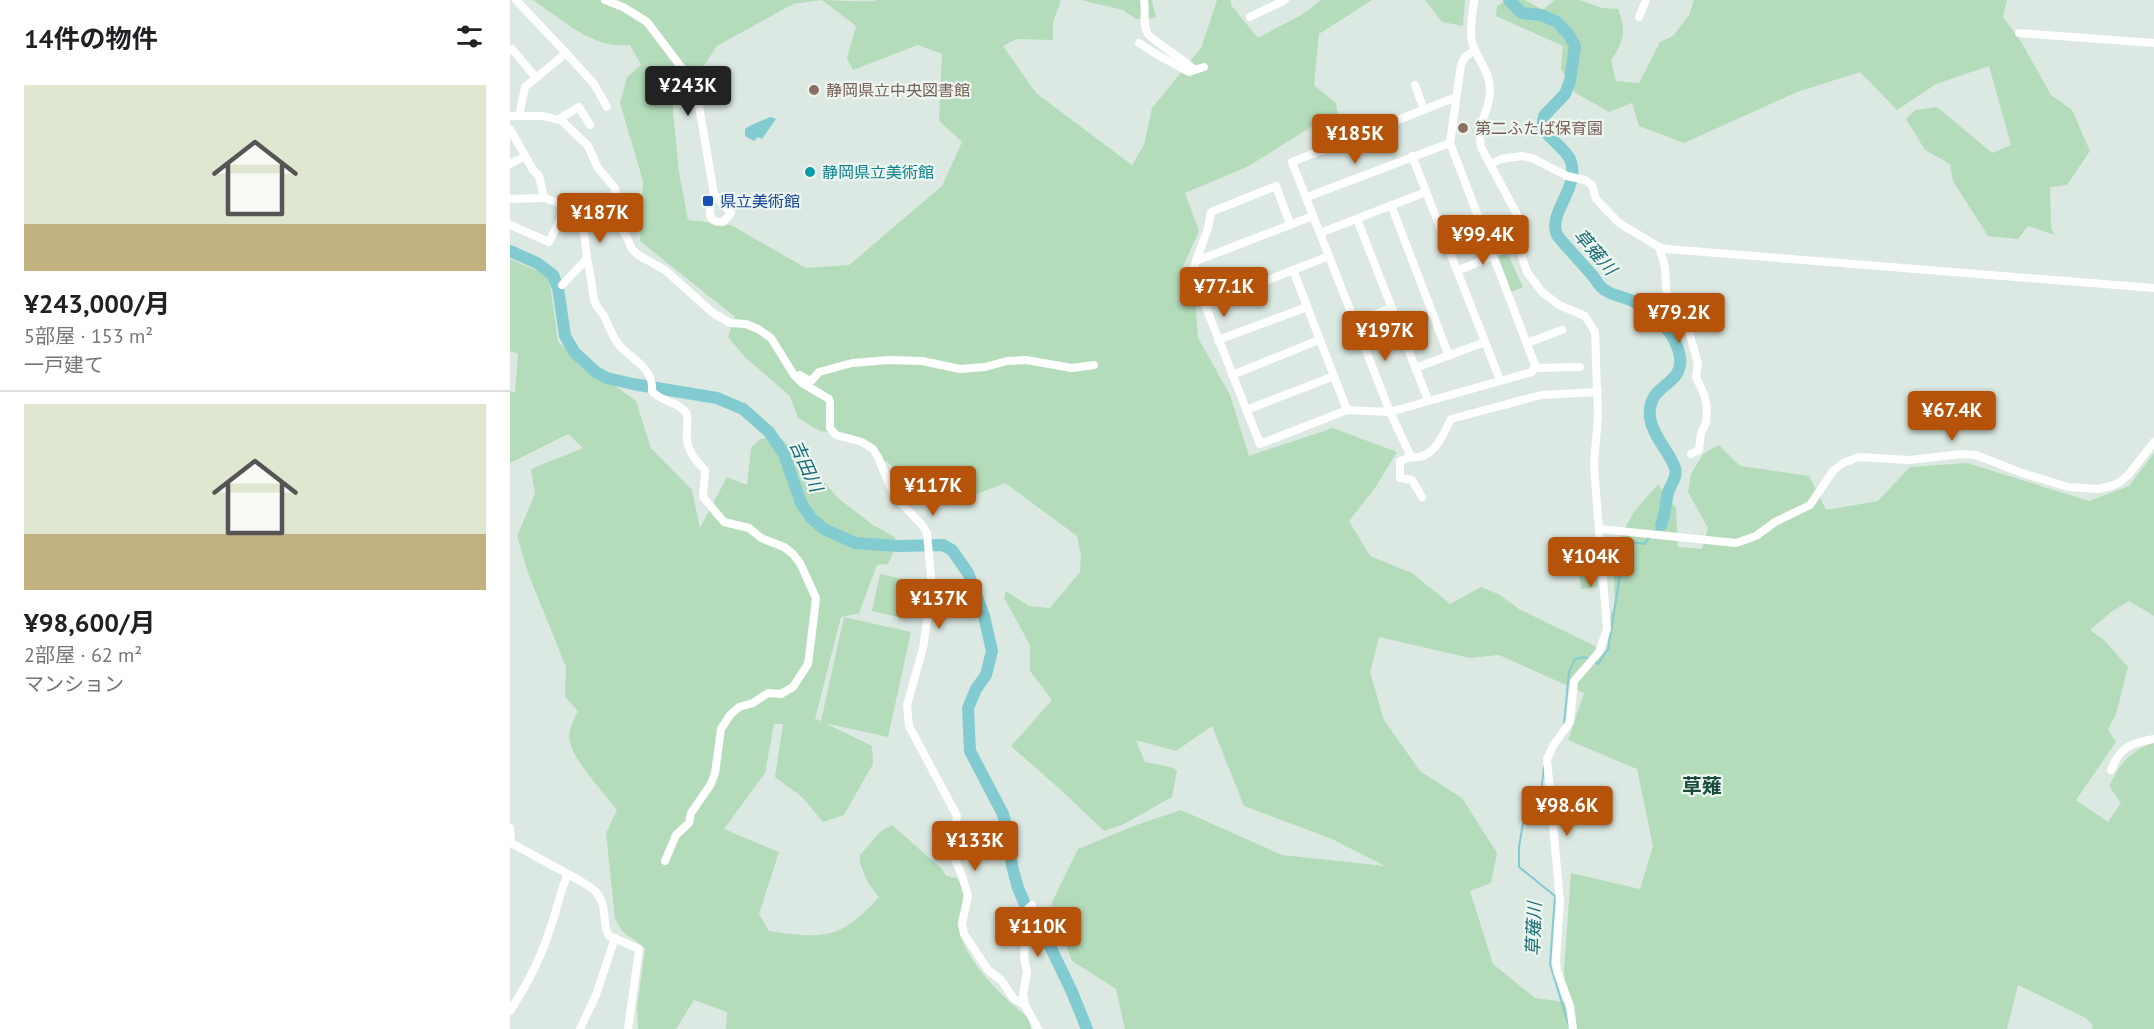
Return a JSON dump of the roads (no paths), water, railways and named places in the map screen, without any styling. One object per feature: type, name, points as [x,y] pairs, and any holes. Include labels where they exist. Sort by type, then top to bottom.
[{"type":"street","points":[[516,0],[594,84],[607,107]]},
{"type":"street","points":[[605,0],[623,7],[647,22],[688,76],[698,100],[714,191]]},
{"type":"street","points":[[1139,43],[1189,72],[1199,68],[1148,35],[1145,26],[1144,0]]},
{"type":"street","points":[[1250,17],[1285,0]]},
{"type":"street","points":[[1474,0],[1471,33],[1475,50],[1485,68],[1491,87],[1490,102],[1481,119],[1479,134],[1481,147],[1522,224],[1522,257],[1527,272],[1542,292],[1559,305],[1585,316],[1592,324],[1596,340],[1598,417],[1594,462],[1607,629],[1599,652],[1574,681],[1570,722],[1547,759],[1560,901],[1557,971],[1570,1006],[1573,1029]]},
{"type":"street","points":[[1639,17],[1646,0]]},
{"type":"street","points":[[2019,33],[2154,43]]},
{"type":"street","points":[[512,49],[536,78]]},
{"type":"street","points":[[1475,50],[1465,57],[1461,65],[1450,143],[1535,368]]},
{"type":"street","points":[[566,52],[525,87],[514,116],[559,119],[579,107],[590,125]]},
{"type":"street","points":[[1415,85],[1424,110]]},
{"type":"street","points":[[1411,457],[1390,412],[1292,162],[1456,98]]},
{"type":"street","points":[[559,119],[588,146],[598,168],[615,188],[619,221],[632,249],[638,255],[665,270],[713,313],[730,323],[746,324],[758,329],[771,338],[794,375],[829,399],[830,429],[836,435],[862,442],[873,449],[890,486],[925,529],[932,596],[924,642],[907,705],[909,726],[957,816],[951,850],[968,896],[962,924],[964,934],[988,970],[1002,981],[1008,993],[1025,1005],[1040,1028]]},
{"type":"street","points":[[510,129],[532,170],[539,176],[544,198]]},
{"type":"street","points":[[1307,197],[1450,143]]},
{"type":"street","points":[[1412,156],[1500,380]]},
{"type":"street","points":[[1491,164],[1501,159],[1522,156],[1585,180],[1592,185],[1596,199],[1619,224],[1659,248],[2154,288]]},
{"type":"street","points":[[510,164],[524,157]]},
{"type":"street","points":[[1290,224],[1276,186],[1211,212],[1208,228],[1192,272],[1260,444],[1347,410],[1390,412],[1532,372],[1535,368],[1580,367]]},
{"type":"street","points":[[1320,233],[1426,192]]},
{"type":"street","points":[[510,199],[544,198],[567,206],[577,214],[586,236],[587,259],[595,304],[620,346],[641,365],[653,387],[655,396],[683,410],[687,416],[686,441],[694,460],[705,470],[703,497],[724,522],[749,528],[761,538],[784,547],[793,554],[800,563],[816,598],[808,664],[793,687],[781,694],[768,693],[753,703],[739,707],[730,715],[721,729],[715,773],[711,783],[691,813],[689,823],[676,835],[665,861]]},
{"type":"street","points":[[1391,205],[1449,356]]},
{"type":"street","points":[[510,225],[549,242],[567,206]]},
{"type":"street","points":[[1196,261],[1313,216]]},
{"type":"street","points":[[1357,219],[1428,400]]},
{"type":"street","points":[[1659,248],[1665,267],[1667,299],[1679,314],[1690,335],[1698,364],[1696,377],[1707,407],[1706,423],[1701,433],[1699,450],[1691,454]]},
{"type":"street","points":[[1205,305],[1329,256]]},
{"type":"street","points":[[1457,271],[1493,256]]},
{"type":"street","points":[[561,285],[587,259]]},
{"type":"street","points":[[1293,270],[1347,410]]},
{"type":"street","points":[[1218,340],[1307,307]]},
{"type":"street","points":[[1355,322],[1391,308]]},
{"type":"street","points":[[1527,343],[1562,330]]},
{"type":"street","points":[[1232,375],[1319,340]]},
{"type":"street","points":[[1415,368],[1485,342]]},
{"type":"street","points":[[794,375],[798,374],[808,381],[819,372],[852,363],[890,360],[922,361],[960,369],[1026,360],[1072,368],[1094,365]]},
{"type":"street","points":[[1246,410],[1334,376]]},
{"type":"street","points":[[1422,497],[1412,480],[1400,478],[1400,461],[1411,457],[1419,458],[1431,453],[1451,419],[1541,395],[1598,392]]},
{"type":"street","points":[[1600,529],[1736,543],[1756,536],[1775,522],[1810,505],[1833,471],[1843,463],[1859,457],[1909,460],[1962,454],[1976,455],[2022,473],[2068,487],[2098,489],[2120,482],[2154,442]]},
{"type":"street","points":[[2111,770],[2122,750],[2138,741],[2154,739]]},
{"type":"street","points":[[510,828],[511,844],[596,891],[603,900],[607,933],[639,949],[628,1029]]},
{"type":"street","points":[[510,1011],[527,985],[552,924],[560,891],[568,874]]},
{"type":"street","points":[[1025,1005],[1023,994],[1027,972],[1022,921],[1025,910],[1032,905]]},
{"type":"street","points":[[580,1029],[596,995],[615,938]]},
{"type":"water","points":[[771,117],[776,119],[762,139],[758,137],[754,141],[745,136],[745,129]]},
{"type":"waterway","name":"草薙川","points":[[1509,0],[1522,13],[1541,15],[1557,22],[1575,46],[1570,81],[1565,94],[1544,116],[1542,128],[1568,156],[1572,169],[1569,189],[1556,217],[1557,235],[1603,289],[1650,311],[1664,325],[1678,349],[1680,367],[1676,375],[1659,391],[1650,406],[1652,425],[1676,471],[1668,493],[1661,525]]},
{"type":"waterway","name":"吉田川","points":[[510,251],[537,263],[553,275],[558,288],[565,336],[575,353],[596,372],[607,378],[633,384],[717,398],[743,409],[769,432],[784,454],[801,503],[811,518],[824,529],[855,543],[899,546],[943,545],[952,550],[968,573],[984,616],[992,651],[986,675],[976,689],[968,708],[970,751],[1003,814],[1018,888],[1028,911],[1050,946],[1087,1029]]},
{"type":"waterway","name":"草薙川","points":[[1655,531],[1661,525]]},
{"type":"waterway","name":"草薙川","points":[[1593,661],[1598,664],[1608,649],[1620,575],[1607,545],[1611,538],[1644,544],[1649,538]]},
{"type":"waterway","name":"草薙川","points":[[1564,724],[1569,672],[1575,659],[1585,657],[1588,659]]},
{"type":"waterway","name":"草薙川","points":[[1544,767],[1541,792],[1524,817],[1519,847],[1519,867],[1555,896],[1550,964],[1569,1026]]},
{"type":"place","name":"静岡県立中央図書館","points":[[814,90]]},
{"type":"place","name":"第二ふたば保育園","points":[[1463,128]]},
{"type":"place","name":"静岡県立美術館","points":[[810,172]]},
{"type":"place","name":"県立美術館","points":[[708,201]]},
{"type":"district","name":"草薙","points":[[1702,786]]}]
